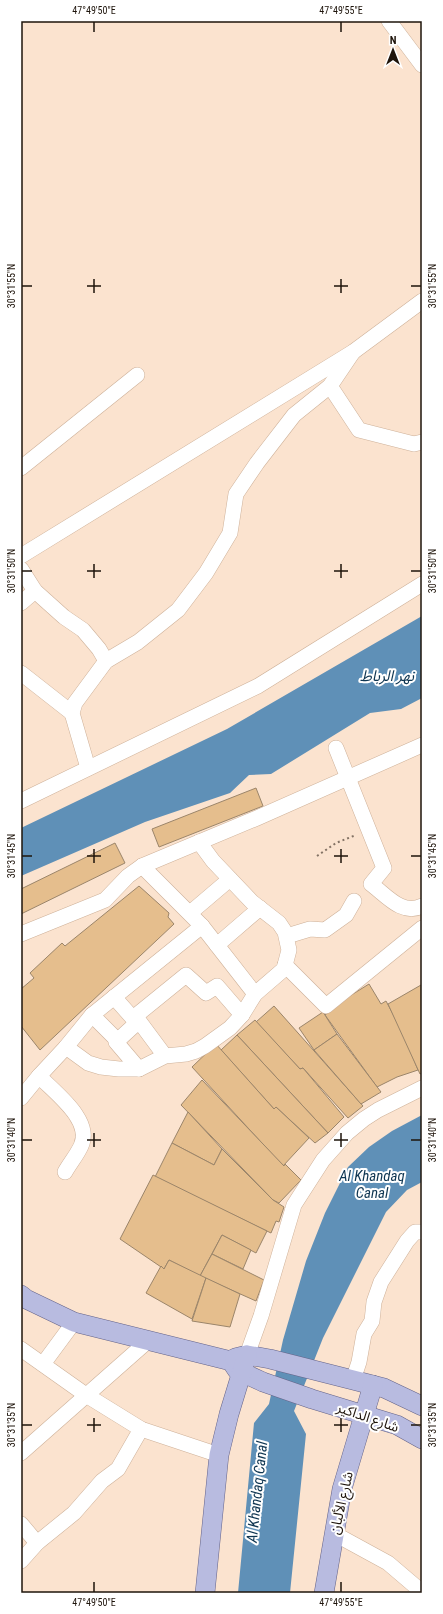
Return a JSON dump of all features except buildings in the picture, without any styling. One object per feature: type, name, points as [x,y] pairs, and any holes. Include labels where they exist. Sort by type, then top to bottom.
[{"type":"main road","points":[[21,1295],[26,1299],[74,1322],[240,1363],[219,1455],[205,1593]]},
{"type":"main road","name":"شارع الداكير","points":[[240,1363],[270,1359],[384,1388],[422,1406]]},
{"type":"main road","name":"شارع الداكير","points":[[240,1363],[263,1382],[312,1399],[397,1425],[422,1439]]},
{"type":"main road","name":"شارع الألبان","points":[[324,1593],[333,1533],[342,1489],[373,1385]]},
{"type":"street","points":[[389,21],[422,65]]},
{"type":"street","points":[[21,556],[353,352],[422,301]]},
{"type":"street","points":[[88,768],[72,713],[75,702],[106,661],[138,642],[178,610],[206,573],[230,533],[236,494],[257,463],[294,415],[330,386],[353,352]]},
{"type":"street","points":[[21,468],[138,375]]},
{"type":"street","points":[[330,386],[359,430],[414,444],[422,442]]},
{"type":"street","points":[[21,570],[35,591],[64,617],[83,630],[99,649],[106,661]]},
{"type":"street","points":[[21,801],[258,686],[422,584]]},
{"type":"street","points":[[21,603],[35,591]]},
{"type":"street","points":[[21,673],[72,713]]},
{"type":"street","points":[[21,934],[105,900],[128,876],[142,866],[422,746]]},
{"type":"street","points":[[336,748],[384,868],[371,884],[402,907],[409,910],[421,909]]},
{"type":"street","points":[[66,1047],[88,1062],[101,1067],[119,1070],[139,1069],[165,1056],[186,1054],[205,1046],[230,1028],[242,1014],[255,994],[284,969],[289,950],[287,936],[279,923],[252,902],[213,861],[199,842]]},
{"type":"street","points":[[142,866],[202,926],[255,994]]},
{"type":"street","points":[[190,914],[230,879]]},
{"type":"street","points":[[287,936],[310,929],[325,930],[346,915],[354,901]]},
{"type":"street","points":[[217,945],[260,908]]},
{"type":"street","points":[[21,1098],[92,1015],[202,926]]},
{"type":"street","points":[[285,965],[326,1006],[422,928]]},
{"type":"street","points":[[118,1041],[135,1020],[186,975],[206,993],[217,986],[242,1014]]},
{"type":"street","points":[[114,997],[135,1020],[139,1021],[165,1056]]},
{"type":"street","points":[[92,1015],[118,1041],[116,1042],[139,1069]]},
{"type":"street","points":[[39,1076],[78,1116],[83,1128],[82,1144],[65,1172]]},
{"type":"street","points":[[240,1363],[261,1316],[294,1205],[323,1160],[347,1133],[364,1119],[391,1103],[422,1088]]},
{"type":"street","points":[[353,1380],[359,1362],[364,1334],[372,1321],[374,1302],[381,1282],[406,1242],[415,1232],[421,1232]]},
{"type":"street","points":[[43,1364],[74,1322]]},
{"type":"street","points":[[23,1448],[86,1396],[149,1340]]},
{"type":"street","points":[[21,1349],[86,1396],[141,1429],[219,1455]]},
{"type":"street","points":[[21,1561],[37,1543],[74,1513],[102,1480],[118,1469],[141,1429]]},
{"type":"street","points":[[21,1524],[37,1543]]},
{"type":"street","points":[[333,1533],[388,1563],[422,1592]]},
{"type":"path","points":[[317,856],[336,842],[349,836],[370,832]]},
{"type":"water","name":"نهر الرباط","points":[[422,616],[422,698],[401,709],[370,713],[271,774],[249,775],[230,793],[145,822],[21,876],[21,828],[227,729]]},
{"type":"water","name":"Al Khandaq Canal","points":[[422,1115],[422,1182],[407,1190],[386,1212],[323,1338],[294,1411],[306,1434],[290,1593],[238,1593],[254,1423],[269,1404],[283,1340],[306,1261],[325,1213],[348,1167],[369,1147],[392,1131]]}]
